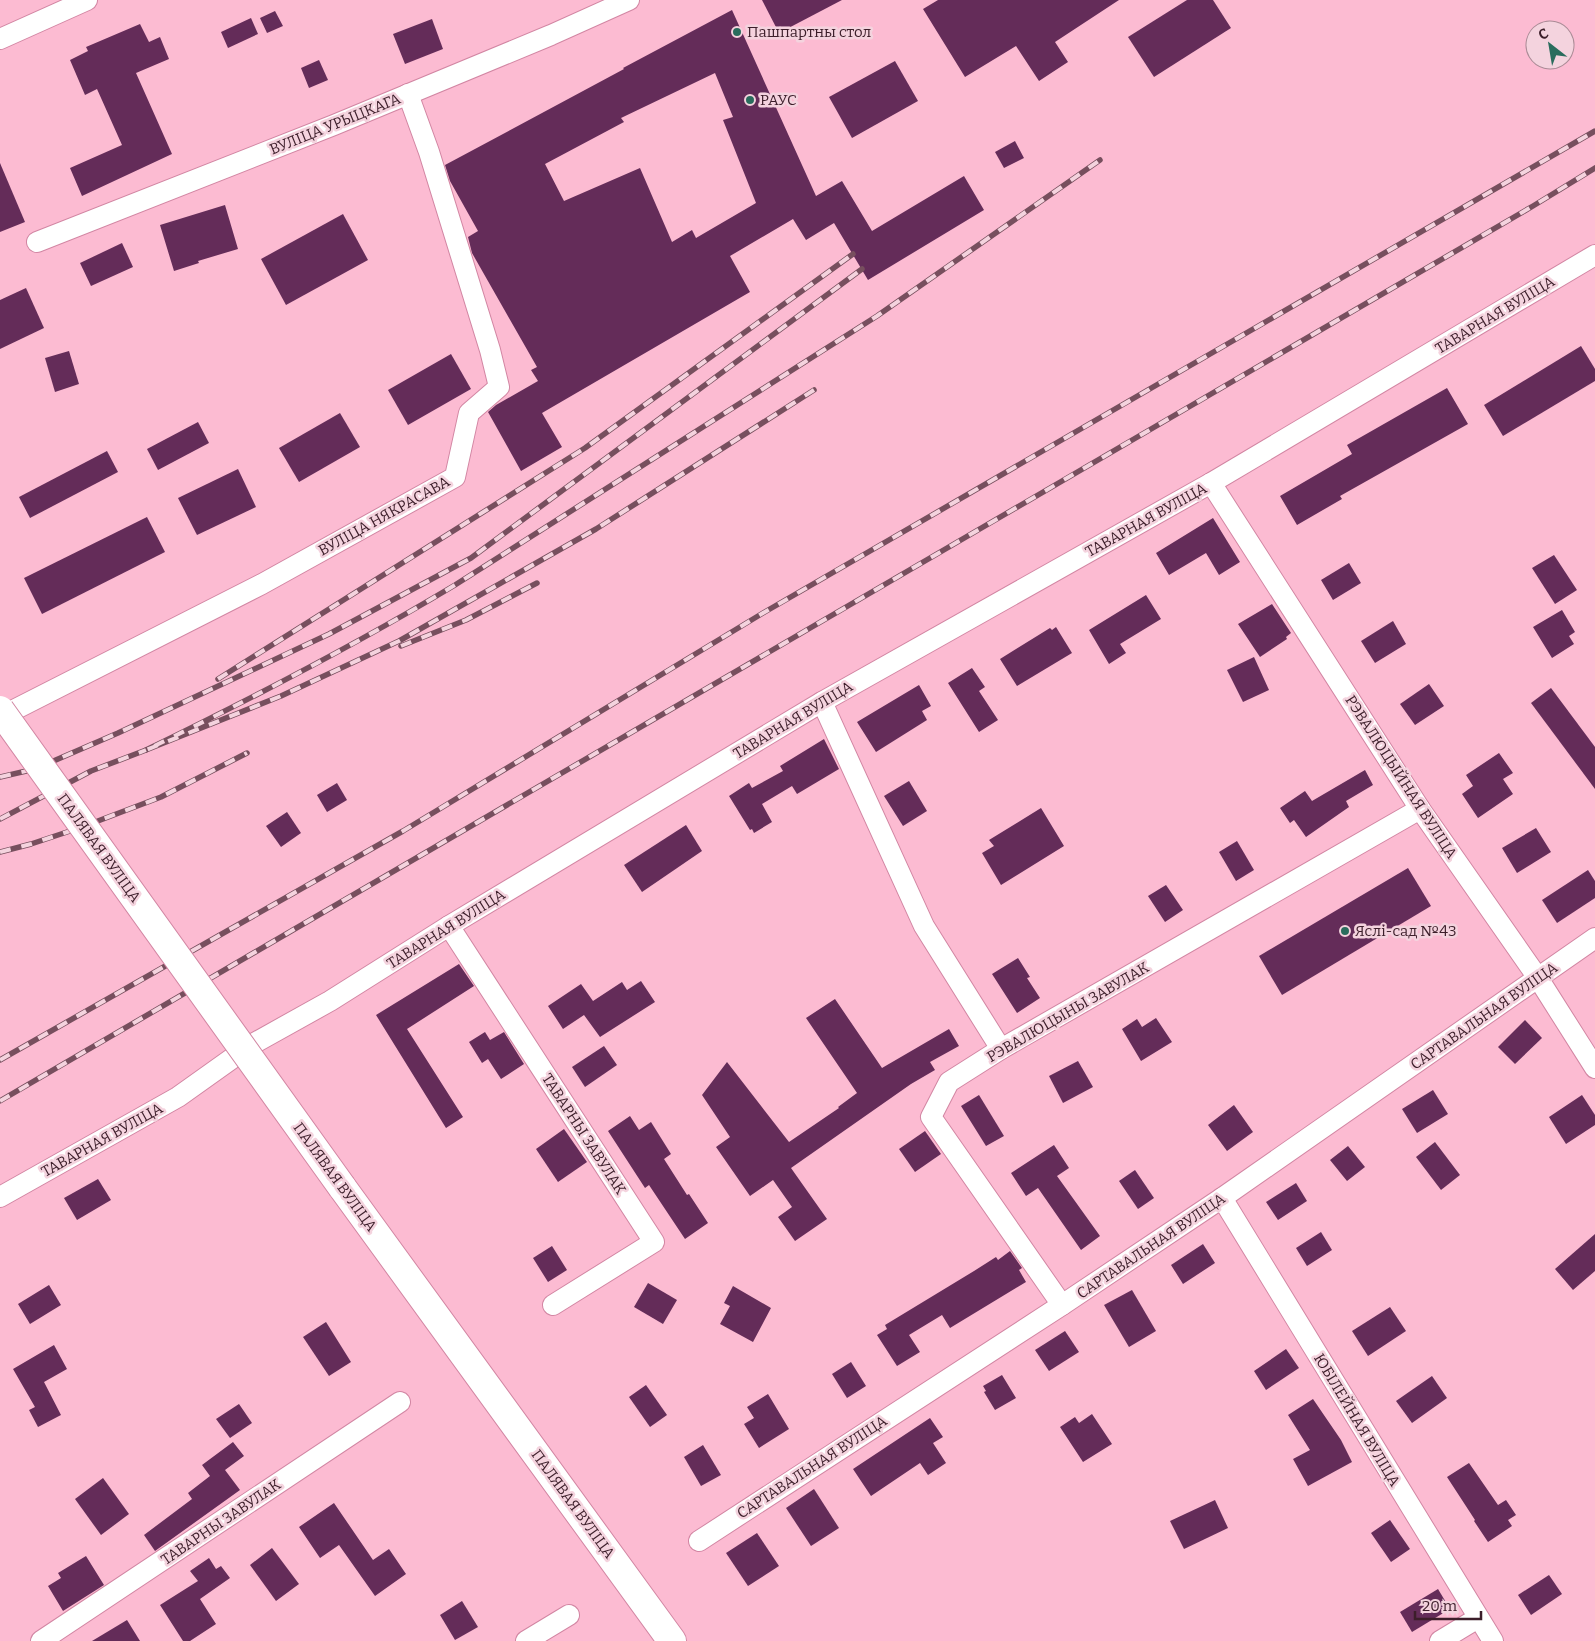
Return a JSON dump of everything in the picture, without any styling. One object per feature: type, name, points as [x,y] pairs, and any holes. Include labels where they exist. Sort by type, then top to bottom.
[{"type":"main road","name":"ПАЛЯВАЯ ВУЛІЦА","points":[[0,710],[342,1187],[672,1641]]},
{"type":"street","points":[[0,39],[87,0]]},
{"type":"street","name":"ВУЛІЦА УРЫЦКАГА","points":[[37,242],[324,129],[552,35],[629,0]]},
{"type":"street","name":"ВУЛІЦА НЯКРАСАВА","points":[[0,717],[262,584],[455,477],[469,413],[499,387],[490,350],[432,161],[408,94]]},
{"type":"street","name":"ТАВАРНАЯ ВУЛІЦА","points":[[0,1197],[178,1097],[251,1045],[330,1001],[449,926],[822,702],[1212,483],[1595,255]]},
{"type":"street","name":"РЭВАЛЮЦЫЙНАЯ ВУЛІЦА","points":[[1212,483],[1420,809],[1538,978],[1595,1068]]},
{"type":"street","points":[[822,702],[924,926],[1001,1049]]},
{"type":"street","name":"РЭВАЛЮЦЫНЫ ЗАВУЛАК","points":[[1062,1305],[931,1117],[949,1082],[1001,1049],[1420,809]]},
{"type":"street","name":"ТАВАРНЫ ЗАВУЛАК","points":[[449,926],[654,1242],[553,1305]]},
{"type":"street","name":"САРТАВАЛЬНАЯ ВУЛІЦА","points":[[699,1541],[1062,1305],[1222,1198],[1595,938]]},
{"type":"street","name":"ЮБІЛЕЙНАЯ ВУЛІЦА","points":[[1222,1198],[1493,1641]]},
{"type":"street","name":"ТАВАРНЫ ЗАВУЛАК","points":[[41,1641],[400,1402]]},
{"type":"street","points":[[526,1641],[569,1615]]},
{"type":"street","points":[[1440,1641],[1478,1618]]},
{"type":"building","points":[[762,0],[842,0],[779,33]]},
{"type":"building","points":[[938,0],[1119,0],[1055,42],[1068,62],[1039,81],[1016,46],[965,77],[923,9]]},
{"type":"building","points":[[1187,0],[1213,0],[1231,28],[1154,77],[1128,37]]},
{"type":"building","points":[[732,10],[816,196],[842,181],[872,231],[964,176],[984,210],[868,280],[834,223],[806,240],[793,219],[730,256],[750,292],[542,413],[562,447],[521,471],[488,412],[496,405],[538,381],[531,370],[537,367],[472,253],[468,237],[478,231],[450,181],[445,165]],"holes":[[[715,73],[733,117],[723,120],[756,203],[696,238],[692,230],[672,242],[640,168],[564,201],[545,164],[624,122],[621,118]]]},
{"type":"building","points":[[275,11],[283,26],[267,33],[260,18]]},
{"type":"building","points":[[251,18],[258,34],[228,48],[221,32]]},
{"type":"building","points":[[432,19],[443,49],[405,64],[393,34]]},
{"type":"building","points":[[140,24],[149,42],[160,37],[169,59],[136,73],[172,154],[82,196],[70,168],[122,145],[97,89],[85,95],[70,60],[88,51],[86,47]]},
{"type":"building","points":[[319,60],[328,80],[309,88],[301,68]]},
{"type":"building","points":[[895,61],[918,101],[852,138],[829,97]]},
{"type":"building","points":[[1015,141],[1024,158],[1004,168],[995,152]]},
{"type":"building","points":[[0,163],[25,222],[0,232]]},
{"type":"building","points":[[225,205],[238,249],[198,261],[199,263],[174,271],[160,225]]},
{"type":"building","points":[[343,214],[368,260],[286,305],[261,259]]},
{"type":"building","points":[[122,243],[133,267],[91,286],[80,263]]},
{"type":"building","points":[[26,288],[44,328],[0,349],[0,300]]},
{"type":"building","points":[[1581,346],[1595,369],[1595,381],[1503,436],[1484,405]]},
{"type":"building","points":[[69,351],[79,384],[55,392],[45,358]]},
{"type":"building","points":[[451,354],[471,389],[408,425],[388,390]]},
{"type":"building","points":[[1447,388],[1468,424],[1340,496],[1342,499],[1297,525],[1280,496],[1352,454],[1347,445]]},
{"type":"building","points":[[340,413],[360,447],[299,482],[279,448]]},
{"type":"building","points":[[198,422],[209,443],[158,470],[147,449]]},
{"type":"building","points":[[107,451],[118,472],[30,518],[19,497]]},
{"type":"building","points":[[238,469],[256,507],[197,535],[178,498]]},
{"type":"building","points":[[147,517],[165,552],[42,614],[24,578]]},
{"type":"building","points":[[1213,518],[1240,562],[1219,575],[1206,553],[1169,575],[1156,553]]},
{"type":"building","points":[[1554,555],[1577,590],[1555,604],[1532,568]]},
{"type":"building","points":[[1349,563],[1361,583],[1333,600],[1321,580]]},
{"type":"building","points":[[1146,595],[1161,619],[1120,644],[1126,653],[1109,664],[1089,630]]},
{"type":"building","points":[[1272,604],[1291,633],[1286,637],[1287,639],[1260,657],[1238,624]]},
{"type":"building","points":[[1562,610],[1575,632],[1569,636],[1574,644],[1552,658],[1533,627]]},
{"type":"building","points":[[1393,621],[1406,644],[1375,663],[1361,641]]},
{"type":"building","points":[[1056,627],[1072,653],[1017,686],[1000,659],[1050,628],[1052,630]]},
{"type":"building","points":[[1254,657],[1269,690],[1243,702],[1227,670]]},
{"type":"building","points":[[972,668],[985,687],[979,691],[998,720],[979,732],[948,683]]},
{"type":"building","points":[[1429,684],[1444,706],[1415,725],[1400,704]]},
{"type":"building","points":[[919,685],[931,706],[922,711],[927,720],[876,752],[857,722]]},
{"type":"building","points":[[1551,688],[1595,747],[1595,789],[1531,703]]},
{"type":"building","points":[[824,739],[839,769],[797,794],[792,786],[762,804],[772,822],[754,833],[752,829],[750,830],[729,796],[749,783],[752,788],[783,771],[780,766]]},
{"type":"building","points":[[1499,753],[1513,773],[1503,779],[1513,794],[1478,818],[1462,794],[1473,786],[1466,775]]},
{"type":"building","points":[[1365,770],[1373,785],[1346,801],[1349,807],[1306,837],[1294,820],[1290,823],[1280,808],[1305,791],[1312,801]]},
{"type":"building","points":[[909,781],[927,811],[903,826],[884,796]]},
{"type":"building","points":[[337,783],[347,800],[327,812],[317,795]]},
{"type":"building","points":[[1041,808],[1064,846],[1001,885],[982,853],[994,846],[989,840]]},
{"type":"building","points":[[287,812],[301,833],[281,847],[266,826]]},
{"type":"building","points":[[686,825],[702,851],[642,892],[624,865]]},
{"type":"building","points":[[1536,828],[1551,852],[1517,873],[1502,848]]},
{"type":"building","points":[[1237,841],[1254,870],[1236,881],[1219,852]]},
{"type":"building","name":"Яслі-сад №43","points":[[1408,868],[1431,906],[1282,995],[1259,956]]},
{"type":"building","points":[[1588,870],[1595,881],[1595,898],[1557,923],[1542,900]]},
{"type":"building","points":[[1166,885],[1183,910],[1165,922],[1148,896]]},
{"type":"building","points":[[1018,958],[1030,977],[1027,978],[1040,998],[1017,1013],[992,974]]},
{"type":"building","points":[[459,964],[474,986],[407,1029],[463,1117],[446,1128],[376,1015]]},
{"type":"building","points":[[641,981],[655,1002],[600,1037],[584,1015],[563,1029],[548,1006],[581,984],[593,1001],[622,982],[627,990]]},
{"type":"building","points":[[835,999],[882,1068],[949,1029],[959,1046],[930,1062],[935,1070],[911,1084],[791,1168],[827,1219],[795,1241],[778,1217],[792,1207],[773,1180],[750,1196],[716,1147],[730,1137],[702,1095],[727,1062],[789,1142],[839,1108],[857,1093],[806,1018]]},
{"type":"building","points":[[1156,1018],[1172,1042],[1141,1061],[1122,1029],[1137,1019],[1142,1027]]},
{"type":"building","points":[[1525,1020],[1542,1038],[1515,1064],[1498,1047]]},
{"type":"building","points":[[485,1032],[490,1040],[504,1032],[524,1064],[501,1079],[488,1059],[482,1063],[469,1042]]},
{"type":"building","points":[[604,1046],[617,1065],[585,1087],[572,1067]]},
{"type":"building","points":[[1078,1061],[1093,1087],[1063,1103],[1049,1076]]},
{"type":"building","points":[[1433,1090],[1448,1114],[1417,1133],[1402,1109]]},
{"type":"building","points":[[979,1095],[1004,1136],[986,1146],[961,1106]]},
{"type":"building","points":[[1582,1095],[1595,1115],[1595,1125],[1566,1144],[1549,1117]]},
{"type":"building","points":[[1234,1105],[1253,1132],[1227,1151],[1208,1125]]},
{"type":"building","points":[[630,1116],[639,1130],[651,1122],[671,1154],[664,1159],[708,1223],[685,1239],[649,1185],[645,1188],[608,1131]]},
{"type":"building","points":[[564,1129],[587,1162],[558,1182],[536,1149]]},
{"type":"building","points":[[925,1131],[941,1154],[915,1172],[899,1149]]},
{"type":"building","points":[[1435,1142],[1460,1175],[1441,1190],[1416,1157]]},
{"type":"building","points":[[1054,1145],[1069,1168],[1057,1176],[1100,1236],[1081,1250],[1038,1188],[1026,1196],[1011,1173]]},
{"type":"building","points":[[1348,1146],[1365,1167],[1347,1181],[1330,1160]]},
{"type":"building","points":[[1135,1170],[1154,1198],[1138,1209],[1119,1181]]},
{"type":"building","points":[[98,1179],[111,1200],[77,1220],[64,1198]]},
{"type":"building","points":[[1296,1183],[1307,1201],[1278,1220],[1266,1202]]},
{"type":"building","points":[[1321,1232],[1332,1250],[1307,1266],[1296,1248]]},
{"type":"building","points":[[1595,1234],[1595,1271],[1573,1290],[1555,1269]]},
{"type":"building","points":[[1203,1244],[1215,1263],[1183,1284],[1171,1265]]},
{"type":"building","points":[[552,1246],[567,1270],[548,1282],[533,1258]]},
{"type":"building","points":[[1010,1251],[1022,1268],[1019,1270],[1026,1282],[950,1328],[942,1315],[909,1335],[920,1352],[897,1366],[877,1335],[887,1329],[885,1325],[996,1257],[998,1260]]},
{"type":"building","points":[[648,1283],[677,1300],[663,1324],[634,1307]]},
{"type":"building","points":[[49,1285],[61,1305],[30,1324],[18,1304]]},
{"type":"building","points":[[733,1286],[771,1308],[753,1342],[720,1324],[730,1306],[724,1303]]},
{"type":"building","points":[[1132,1290],[1156,1331],[1129,1347],[1104,1305]]},
{"type":"building","points":[[1390,1307],[1406,1331],[1368,1356],[1352,1331]]},
{"type":"building","points":[[326,1322],[351,1362],[329,1376],[303,1337]]},
{"type":"building","points":[[1065,1331],[1079,1352],[1049,1371],[1035,1350]]},
{"type":"building","points":[[54,1345],[67,1369],[44,1382],[61,1415],[38,1427],[29,1410],[35,1407],[13,1369]]},
{"type":"building","points":[[1286,1349],[1299,1368],[1266,1390],[1254,1371]]},
{"type":"building","points":[[851,1362],[866,1386],[847,1398],[832,1374]]},
{"type":"building","points":[[1002,1375],[1016,1398],[995,1410],[984,1392],[986,1391],[983,1386]]},
{"type":"building","points":[[1432,1376],[1447,1398],[1412,1423],[1396,1401]]},
{"type":"building","points":[[646,1385],[667,1415],[650,1427],[629,1397]]},
{"type":"building","points":[[768,1394],[789,1429],[759,1448],[744,1424],[754,1418],[747,1407]]},
{"type":"building","points":[[1313,1399],[1341,1440],[1352,1462],[1308,1486],[1293,1459],[1310,1450],[1288,1415]]},
{"type":"building","points":[[239,1404],[252,1423],[230,1438],[216,1419]]},
{"type":"building","points":[[1092,1414],[1112,1444],[1083,1462],[1060,1427],[1075,1417],[1079,1423]]},
{"type":"building","points":[[930,1418],[943,1437],[933,1443],[946,1463],[928,1475],[920,1463],[871,1496],[853,1469]]},
{"type":"building","points":[[233,1442],[244,1456],[225,1470],[240,1490],[155,1551],[144,1535],[192,1499],[188,1493],[210,1476],[202,1465]]},
{"type":"building","points":[[703,1445],[721,1475],[701,1486],[684,1457]]},
{"type":"building","points":[[1469,1463],[1498,1505],[1506,1500],[1516,1515],[1508,1520],[1512,1526],[1488,1542],[1447,1477]]},
{"type":"building","points":[[103,1478],[129,1514],[101,1535],[75,1499]]},
{"type":"building","points":[[814,1489],[839,1528],[811,1546],[786,1508]]},
{"type":"building","points":[[1215,1500],[1228,1528],[1184,1549],[1170,1521]]},
{"type":"building","points":[[334,1503],[373,1560],[389,1549],[406,1574],[375,1596],[339,1545],[320,1558],[299,1527]]},
{"type":"building","points":[[1390,1520],[1410,1549],[1391,1562],[1371,1533]]},
{"type":"building","points":[[757,1533],[779,1566],[748,1586],[726,1553]]},
{"type":"building","points":[[272,1548],[299,1584],[276,1601],[250,1565]]},
{"type":"building","points":[[86,1556],[104,1585],[63,1611],[48,1586],[61,1578],[58,1573]]},
{"type":"building","points":[[209,1558],[216,1569],[221,1566],[230,1578],[200,1599],[216,1624],[190,1641],[183,1641],[160,1605],[198,1581],[190,1571]]},
{"type":"building","points":[[1549,1575],[1562,1594],[1531,1615],[1518,1595]]},
{"type":"building","points":[[1438,1589],[1450,1609],[1412,1632],[1400,1612]]},
{"type":"building","points":[[462,1601],[478,1627],[455,1640],[440,1615]]},
{"type":"building","points":[[127,1620],[140,1641],[92,1641]]},
{"type":"railway","points":[[0,1060],[403,831],[763,613],[1595,131]]},
{"type":"railway","points":[[814,390],[596,529],[399,641],[281,696],[146,750],[302,671],[455,585],[877,316],[1100,160]]},
{"type":"railway","points":[[0,1101],[1595,168]]},
{"type":"railway","points":[[218,679],[585,448],[853,254]]},
{"type":"railway","points":[[0,777],[35,769],[118,733],[329,634],[471,558],[862,269]]},
{"type":"railway","points":[[401,646],[466,620],[537,583]]},
{"type":"railway","points":[[0,819],[91,771],[146,750]]},
{"type":"railway","points":[[0,852],[82,827],[161,797],[247,753]]},
{"type":"place","name":"Пашпартны стол","points":[[737,32]]},
{"type":"place","name":"РАУС","points":[[750,100]]},
{"type":"place","name":"Яслі-сад №43","points":[[1345,931]]}]
